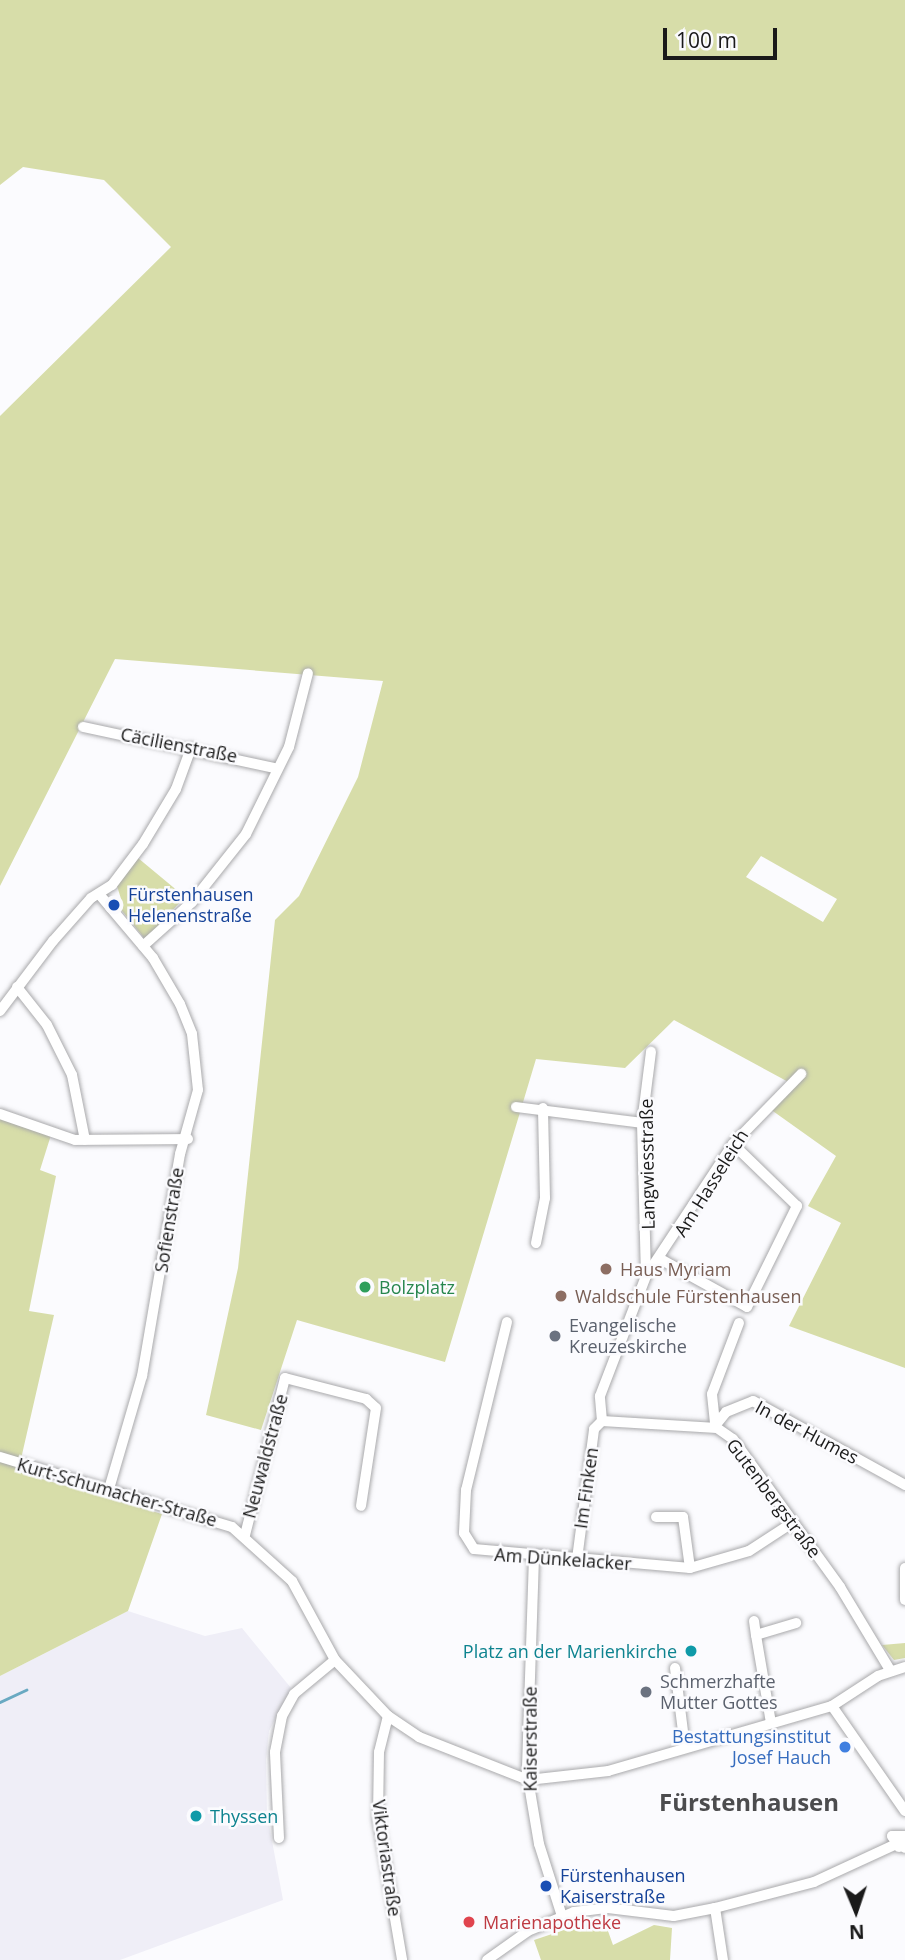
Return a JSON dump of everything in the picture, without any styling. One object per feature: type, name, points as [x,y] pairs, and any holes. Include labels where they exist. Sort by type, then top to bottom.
[{"type":"street","points":[[143,946],[220,871],[246,834],[275,768],[289,747],[308,673]]},
{"type":"street","name":"Cäcilienstraße","points":[[83,727],[275,768]]},
{"type":"street","points":[[0,1011],[17,987],[99,894],[158,821],[191,748]]},
{"type":"street","name":"Sofienstraße","points":[[99,894],[143,946],[192,1034],[198,1090],[188,1139],[180,1154],[142,1376],[109,1489]]},
{"type":"street","points":[[17,987],[47,1025],[72,1075],[85,1140]]},
{"type":"street","name":"Langwiesstraße","points":[[646,1276],[642,1123],[651,1052]]},
{"type":"street","name":"Am Hasseleich","points":[[602,1421],[600,1396],[646,1276],[662,1259],[733,1144],[801,1074]]},
{"type":"street","points":[[516,1107],[543,1108],[642,1123]]},
{"type":"street","points":[[536,1243],[545,1198],[543,1108]]},
{"type":"street","points":[[0,1114],[85,1140],[188,1139]]},
{"type":"street","points":[[662,1259],[747,1307],[797,1206],[733,1144]]},
{"type":"street","name":"Am Dünkelacker","points":[[507,1322],[473,1449],[464,1532],[484,1554],[690,1568],[749,1551],[792,1523]]},
{"type":"street","points":[[714,1425],[712,1394],[739,1323]]},
{"type":"street","name":"Neuwaldstraße","points":[[244,1535],[285,1377],[366,1399],[376,1408],[361,1506]]},
{"type":"street","name":"In der Humes","points":[[714,1425],[753,1401],[905,1485]]},
{"type":"street","name":"Gutenbergstraße","points":[[602,1421],[714,1425],[733,1439],[890,1670]]},
{"type":"street","name":"Im Finken","points":[[577,1559],[594,1429],[602,1421]]},
{"type":"street","name":"Kurt-Schumacher-Straße","points":[[0,1457],[200,1512],[244,1535],[292,1581],[335,1660],[388,1716],[419,1737],[528,1780],[608,1771],[832,1706],[890,1670]]},
{"type":"street","points":[[656,1517],[683,1517],[690,1568]]},
{"type":"street","name":"Kaiserstraße","points":[[534,1557],[528,1780],[562,1916]]},
{"type":"street","points":[[905,1568],[905,1600]]},
{"type":"street","points":[[754,1621],[771,1723]]},
{"type":"street","points":[[756,1634],[796,1623]]},
{"type":"street","points":[[279,1838],[274,1774],[282,1716],[294,1694],[335,1660]]},
{"type":"street","points":[[890,1670],[905,1667]]},
{"type":"street","points":[[675,1668],[685,1747]]},
{"type":"street","points":[[832,1706],[905,1811]]},
{"type":"street","name":"Viktoriastraße","points":[[388,1716],[379,1752],[378,1819],[402,1960]]},
{"type":"street","points":[[487,1960],[562,1916],[593,1909],[674,1916],[715,1908],[814,1882],[903,1839]]},
{"type":"street","points":[[715,1908],[723,1960]]},
{"type":"shaded area","points":[[128,1611],[205,1636],[242,1628],[291,1688],[269,1731],[266,1760],[267,1814],[283,1900],[120,1960],[0,1960],[0,1676]]},
{"type":"green space","points":[[0,0],[905,0],[905,1368],[789,1326],[841,1223],[808,1206],[836,1156],[770,1109],[794,1085],[674,1020],[625,1068],[536,1059],[445,1362],[297,1320],[261,1430],[206,1415],[238,1268],[275,920],[299,896],[358,777],[383,681],[115,659],[0,886],[0,416],[171,247],[104,180],[23,167],[0,185]],"holes":[[[761,856],[837,899],[823,922],[746,877]]]},
{"type":"green space","points":[[138,858],[185,897],[145,939],[118,906],[122,902],[117,886]]},
{"type":"green space","points":[[0,1117],[51,1135],[40,1170],[56,1176],[29,1311],[54,1315],[18,1472],[162,1514],[128,1611],[0,1676]]},
{"type":"green space","points":[[905,1643],[905,1658],[894,1660],[882,1645]]},
{"type":"green space","points":[[603,1917],[613,1945],[654,1925],[672,1928],[670,1960],[541,1960],[534,1940]]},
{"type":"waterway","points":[[0,1702],[26,1690]]},
{"type":"place","name":"Fürstenhausen Helenenstraße","points":[[114,905]]},
{"type":"place","name":"Haus Myriam","points":[[606,1269]]},
{"type":"place","name":"Bolzplatz","points":[[365,1287]]},
{"type":"place","name":"Waldschule Fürstenhausen","points":[[561,1296]]},
{"type":"place","name":"Evangelische Kreuzeskirche","points":[[555,1336]]},
{"type":"place","name":"Platz an der Marienkirche","points":[[691,1651]]},
{"type":"place","name":"Schmerzhafte Mutter Gottes","points":[[646,1692]]},
{"type":"place","name":"Bestattungsinstitut Josef Hauch","points":[[845,1747]]},
{"type":"place","name":"Thyssen","points":[[196,1816]]},
{"type":"place","name":"Fürstenhausen Kaiserstraße","points":[[546,1886]]},
{"type":"place","name":"Marienapotheke","points":[[469,1922]]},
{"type":"district","name":"Fürstenhausen","points":[[749,1802]]}]
